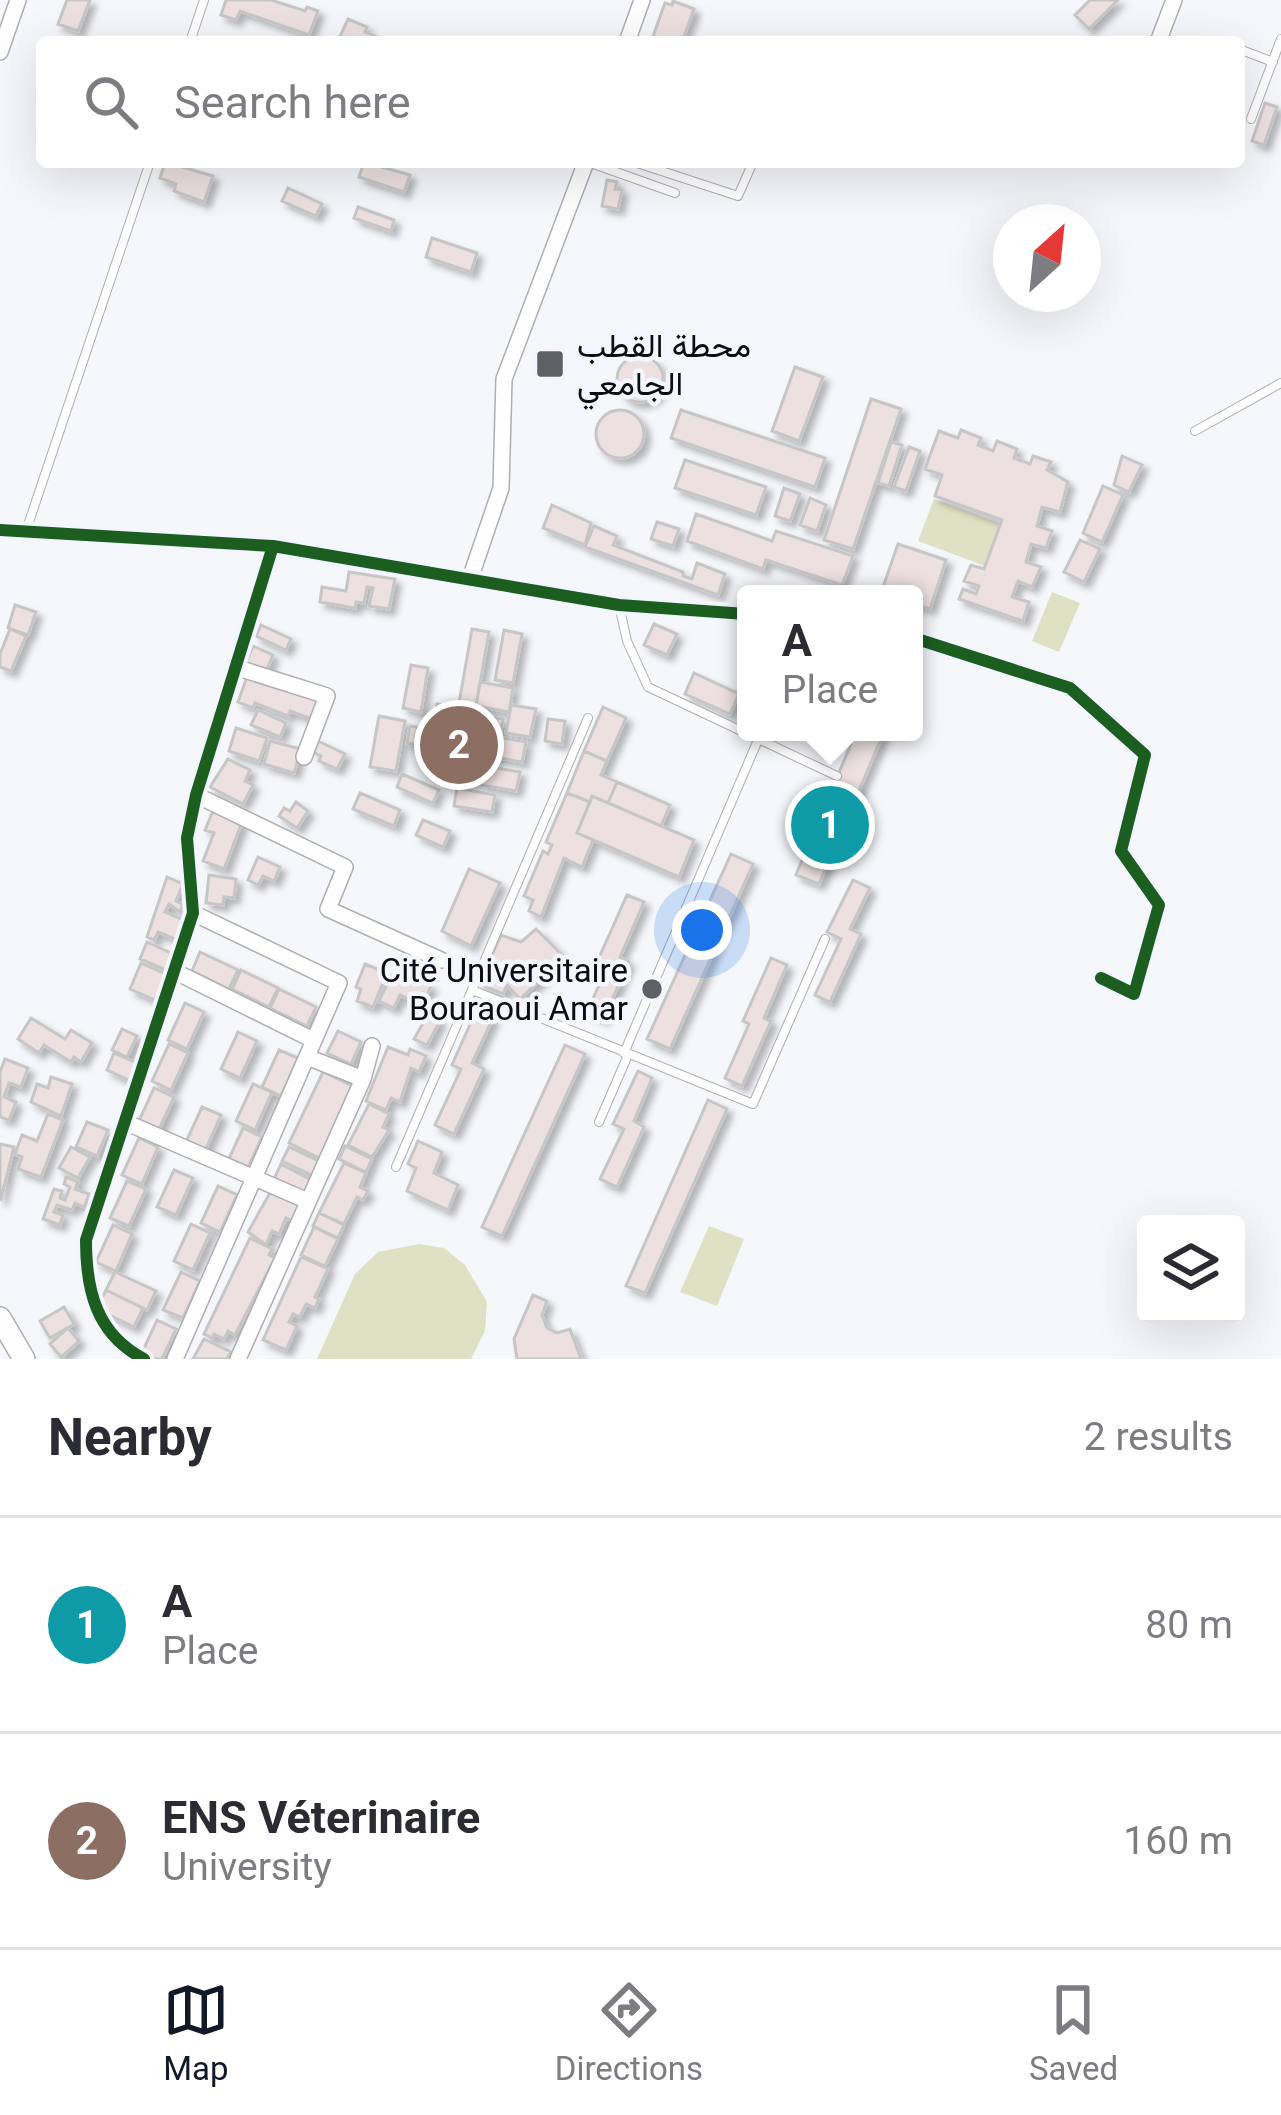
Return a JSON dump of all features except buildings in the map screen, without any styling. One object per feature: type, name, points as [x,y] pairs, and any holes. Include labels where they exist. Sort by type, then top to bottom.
[{"type":"main road","points":[[0,1318],[23,1359]]},
{"type":"street","points":[[0,52],[18,0]]},
{"type":"street","points":[[629,36],[642,0]]},
{"type":"street","points":[[1160,36],[1174,0]]},
{"type":"street","points":[[470,579],[501,488],[504,380],[584,168]]},
{"type":"street","points":[[0,530],[272,546],[619,605],[737,613]]},
{"type":"street","points":[[143,1359],[122,1348],[96,1313],[86,1280],[86,1240],[193,913],[187,838],[196,795],[272,546]]},
{"type":"street","points":[[923,641],[1070,688],[1145,755],[1121,851],[1159,905],[1134,994],[1101,978]]},
{"type":"street","points":[[235,667],[327,696],[304,757]]},
{"type":"street","points":[[196,795],[345,867],[328,909],[441,960]]},
{"type":"street","points":[[176,1359],[339,982],[193,913]]},
{"type":"street","points":[[174,971],[363,1079]]},
{"type":"street","points":[[238,1359],[363,1079],[372,1046]]},
{"type":"street","points":[[125,1122],[308,1201]]},
{"type":"lane","points":[[192,36],[204,0]]},
{"type":"lane","points":[[1252,119],[1280,46]]},
{"type":"lane","points":[[1245,51],[1273,62]]},
{"type":"lane","points":[[1266,80],[1281,85]]},
{"type":"lane","points":[[26,533],[148,168]]},
{"type":"lane","points":[[603,168],[675,193]]},
{"type":"lane","points":[[652,168],[738,196],[750,168]]},
{"type":"lane","points":[[1195,431],[1281,383]]},
{"type":"lane","points":[[619,605],[627,641],[648,687],[737,730]]},
{"type":"lane","points":[[396,1167],[588,718]]},
{"type":"lane","points":[[599,1122],[758,741]]},
{"type":"lane","points":[[760,741],[837,776]]},
{"type":"lane","points":[[472,990],[753,1104],[825,939]]},
{"type":"green space","points":[[934,499],[1001,524],[985,566],[918,541]]},
{"type":"green space","points":[[1052,592],[1080,603],[1059,652],[1032,641]]},
{"type":"green space","points":[[709,1226],[744,1239],[717,1306],[680,1292]]},
{"type":"green space","points":[[419,1244],[444,1248],[465,1265],[487,1302],[485,1331],[471,1359],[317,1359],[355,1274],[378,1252]]},
{"type":"cycle path","points":[[0,530],[273,546],[619,605],[737,613]]},
{"type":"cycle path","points":[[144,1359],[115,1337],[97,1309],[88,1276],[86,1240],[193,913],[187,838],[196,795],[273,546]]},
{"type":"cycle path","points":[[923,641],[1070,688],[1145,755],[1121,851],[1159,905],[1134,994],[1101,978]]},
{"type":"place","name":"محطة القطب الجامعي","points":[[550,364]]},
{"type":"place","name":"ENS Véterinaire","points":[[459,745]]},
{"type":"place","name":"A","points":[[830,825]]},
{"type":"place","name":"Cité Universitaire Bouraoui Amar","points":[[652,989]]}]
